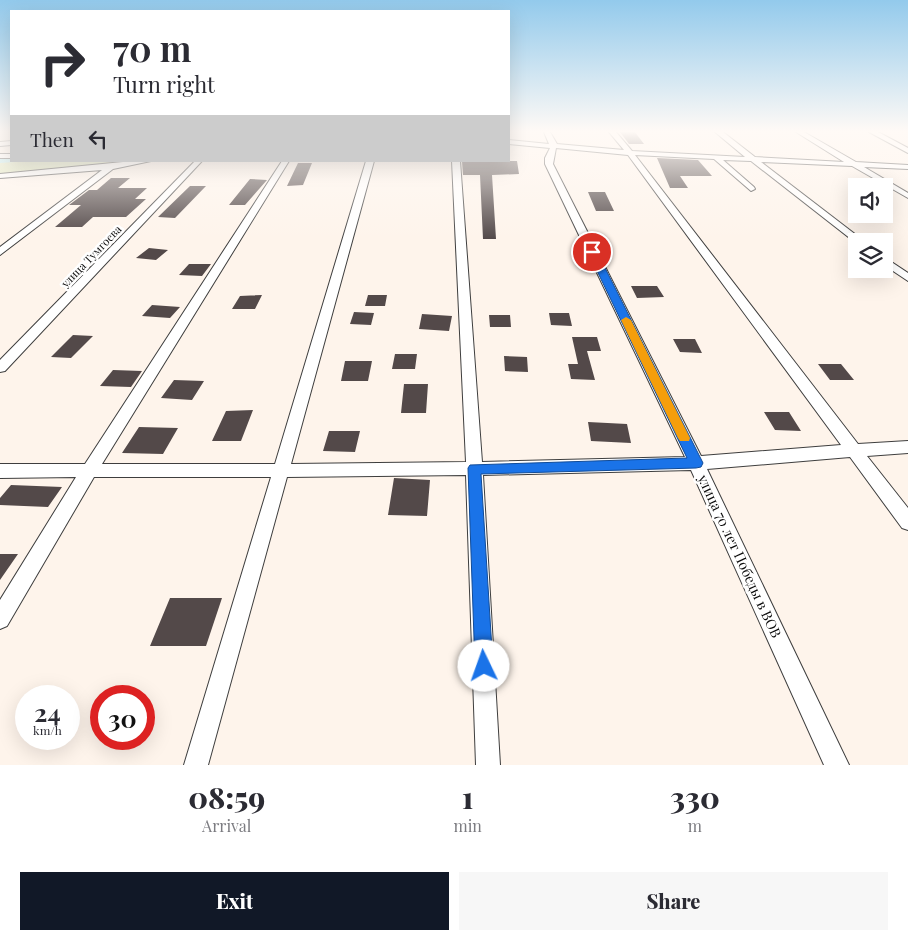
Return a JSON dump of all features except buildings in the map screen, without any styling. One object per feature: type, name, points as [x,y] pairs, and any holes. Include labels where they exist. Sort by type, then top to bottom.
[{"type":"street","points":[[0,176],[103,168]]},
{"type":"street","points":[[0,252],[111,168]]},
{"type":"street","name":"улица Тумгоева","points":[[0,368],[193,168]]},
{"type":"street","points":[[0,618],[89,471],[282,168]]},
{"type":"street","points":[[196,765],[368,168]]},
{"type":"street","points":[[456,168],[474,468],[488,765]]},
{"type":"street","name":"улица 70 лет Победы в ВОВ","points":[[551,168],[696,463],[837,765]]},
{"type":"street","points":[[641,168],[908,522]]},
{"type":"street","points":[[728,168],[751,189]]},
{"type":"street","points":[[763,168],[849,233]]},
{"type":"street","points":[[862,168],[908,196]]},
{"type":"street","points":[[0,182],[10,175]]},
{"type":"street","points":[[893,267],[908,278]]},
{"type":"street","points":[[0,471],[474,468],[696,463],[908,447]]},
{"type":"green space","points":[[0,168],[82,168],[0,176]]},
{"type":"slow traffic","points":[[626,320],[684,438]]},
{"type":"route","points":[[484,666],[474,468],[696,463],[592,252]]}]
